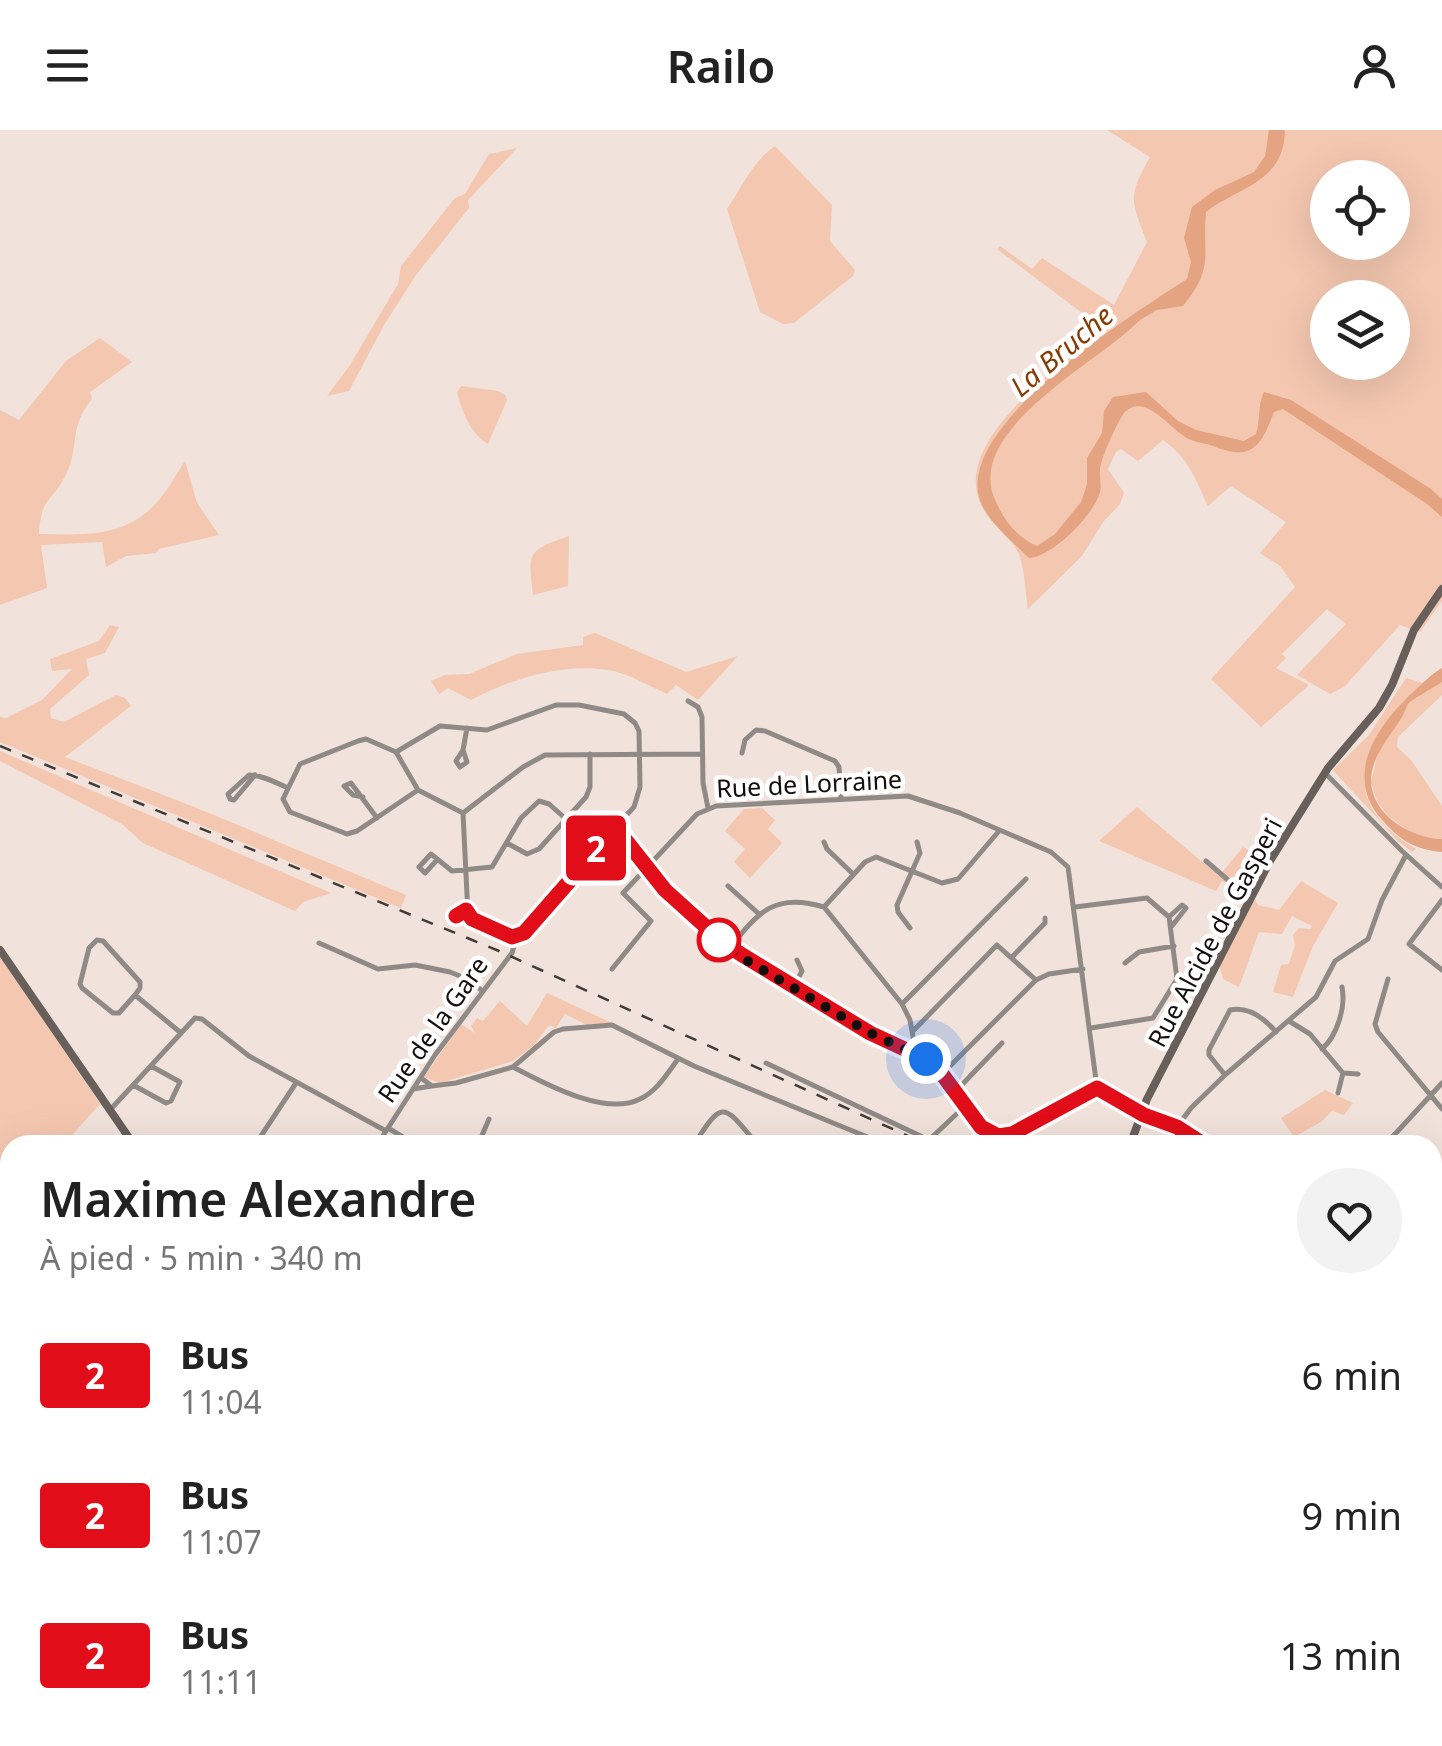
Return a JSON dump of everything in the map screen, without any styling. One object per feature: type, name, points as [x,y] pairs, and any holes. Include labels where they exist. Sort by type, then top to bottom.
[{"type":"main road","name":"Rue Alcide de Gasperi","points":[[1134,1135],[1250,898],[1324,773],[1380,708],[1414,630],[1442,589]]},
{"type":"main road","points":[[0,950],[127,1135]]},
{"type":"street","points":[[688,701],[698,707],[702,717],[708,808]]},
{"type":"street","points":[[396,752],[440,726],[486,730],[556,704],[579,705],[630,718],[639,730],[640,754]]},
{"type":"street","points":[[463,750],[467,728]]},
{"type":"street","points":[[742,753],[746,740],[756,730],[835,761],[840,767],[841,798]]},
{"type":"street","points":[[418,790],[356,832],[339,833],[290,812],[283,799],[300,764],[366,740],[396,752],[418,790],[464,813]]},
{"type":"street","points":[[508,844],[533,853],[586,797],[590,787],[590,754]]},
{"type":"street","name":"Rue de la Gare","points":[[383,1135],[481,990],[512,953],[513,940],[530,930],[634,807],[640,787],[640,754]]},
{"type":"street","points":[[464,813],[545,755],[702,754]]},
{"type":"street","points":[[1324,773],[1442,887]]},
{"type":"street","points":[[255,775],[234,800],[230,799],[228,794],[244,778],[255,775],[286,787]]},
{"type":"street","name":"Rue de Lorraine","points":[[646,869],[696,814],[708,808],[841,798],[908,796],[960,813],[1060,856],[1068,867],[1075,907],[1097,1088]]},
{"type":"street","points":[[363,797],[377,818]]},
{"type":"street","points":[[437,860],[448,870],[492,868],[534,803],[549,804],[566,818]]},
{"type":"street","points":[[464,813],[468,915],[513,940]]},
{"type":"street","points":[[616,828],[646,869],[730,948],[880,1039],[916,1053],[942,1074],[985,1130],[1001,1135]]},
{"type":"street","points":[[824,907],[865,862],[876,857],[942,883],[958,879],[999,831]]},
{"type":"street","points":[[824,842],[827,850],[853,874]]},
{"type":"street","points":[[910,928],[897,905],[920,853],[917,842]]},
{"type":"street","points":[[1177,1127],[1225,1075],[1316,997],[1335,961],[1368,940],[1382,900],[1406,855]]},
{"type":"street","points":[[1206,860],[1250,898]]},
{"type":"street","points":[[612,969],[651,921],[624,893],[646,869]]},
{"type":"street","points":[[902,1004],[1026,878]]},
{"type":"street","points":[[728,886],[759,914]]},
{"type":"street","points":[[1075,907],[1147,898],[1169,917],[1172,926],[1178,979],[1160,1011],[1146,1021],[1091,1028]]},
{"type":"street","points":[[1442,900],[1408,944],[1442,970]]},
{"type":"street","points":[[1169,917],[1182,905],[1186,908],[1172,926]]},
{"type":"street","points":[[730,948],[768,906],[824,907],[902,1004],[916,1053]]},
{"type":"street","points":[[1012,957],[1045,924],[1045,918]]},
{"type":"street","points":[[96,940],[103,940],[140,982],[135,994],[119,1013],[114,1013],[82,988],[89,948],[96,940]]},
{"type":"street","points":[[318,943],[378,969],[415,965],[450,972],[470,980],[481,990]]},
{"type":"street","points":[[913,1032],[1000,945],[1036,980]]},
{"type":"street","points":[[1125,963],[1139,952],[1174,946]]},
{"type":"street","points":[[793,988],[802,971],[797,960]]},
{"type":"street","points":[[942,1074],[1036,980],[1083,969]]},
{"type":"street","points":[[1388,979],[1376,1024],[1378,1032],[1442,1109]]},
{"type":"street","points":[[1322,1049],[1335,1035],[1344,998],[1342,987]]},
{"type":"street","points":[[135,994],[181,1033]]},
{"type":"street","points":[[1225,1075],[1209,1056],[1209,1050],[1230,1010],[1236,1008],[1263,1016],[1276,1032]]},
{"type":"street","points":[[110,1110],[195,1018],[296,1083],[398,1135]]},
{"type":"street","points":[[1289,1022],[1310,1034],[1343,1073],[1358,1074]]},
{"type":"street","points":[[413,1089],[456,1083],[512,1066],[554,1032],[608,1025],[678,1059],[863,1135]]},
{"type":"street","points":[[955,1092],[1002,1043]]},
{"type":"street","points":[[512,1066],[608,1105],[637,1101],[652,1092],[678,1059]]},
{"type":"street","points":[[766,1063],[918,1135]]},
{"type":"street","points":[[132,1086],[171,1102],[180,1082],[151,1066]]},
{"type":"street","points":[[1338,1092],[1343,1073]]},
{"type":"street","points":[[420,1077],[432,1086]]},
{"type":"street","points":[[262,1135],[296,1083]]},
{"type":"street","points":[[1394,1135],[1442,1083]]},
{"type":"street","points":[[1006,1135],[1097,1088],[1189,1135]]},
{"type":"street","points":[[934,1135],[965,1106]]},
{"type":"street","points":[[700,1135],[713,1114],[721,1110],[729,1112],[749,1135]]},
{"type":"street","points":[[482,1135],[489,1119]]},
{"type":"shaded area","points":[[1107,130],[1442,130],[1442,601],[1420,632],[1400,625],[1345,686],[1330,694],[1297,675],[1346,624],[1327,609],[1282,654],[1286,658],[1276,668],[1309,685],[1261,727],[1211,679],[1295,587],[1280,566],[1260,553],[1286,522],[1231,486],[1208,506],[1185,461],[1163,440],[1138,461],[1121,449],[1108,469],[1124,493],[1120,504],[1103,522],[1082,556],[1028,609],[1019,555],[979,500],[976,476],[983,451],[998,427],[1041,382],[1105,330],[997,249],[1000,246],[1032,269],[1042,258],[1114,305],[1147,242],[1134,199],[1150,157]]},
{"type":"shaded area","points":[[1269,130],[1285,130],[1277,162],[1258,181],[1206,212],[1205,261],[1193,293],[1183,306],[1157,310],[1140,320],[1016,424],[998,449],[990,475],[996,502],[1012,528],[1037,546],[1055,534],[1081,502],[1087,484],[1087,458],[1102,433],[1104,411],[1113,397],[1146,392],[1178,421],[1196,430],[1244,441],[1256,434],[1264,392],[1291,400],[1431,489],[1442,499],[1442,517],[1283,409],[1274,412],[1253,448],[1237,452],[1191,440],[1151,410],[1133,407],[1122,416],[1107,448],[1100,469],[1100,492],[1090,512],[1060,543],[1029,558],[991,520],[978,492],[982,463],[998,432],[1058,371],[1187,279],[1191,262],[1184,238],[1192,207],[1215,190],[1254,172],[1265,156]]},
{"type":"shaded area","points":[[775,146],[832,205],[830,241],[855,270],[853,276],[794,323],[783,324],[760,312],[727,209],[754,167]]},
{"type":"shaded area","points":[[517,148],[468,200],[469,208],[416,275],[349,391],[327,396],[398,284],[401,266],[455,198],[465,194],[489,154]]},
{"type":"shaded area","points":[[100,338],[132,362],[90,392],[92,399],[77,427],[71,462],[45,505],[39,534],[103,532],[133,522],[158,501],[185,461],[197,503],[219,535],[159,549],[156,553],[126,556],[106,567],[102,542],[41,545],[47,588],[0,605],[0,410],[19,420],[66,361]]},
{"type":"shaded area","points":[[461,386],[505,395],[507,400],[488,444],[465,415],[457,392]]},
{"type":"shaded area","points":[[569,536],[568,586],[533,595],[533,555],[545,545]]},
{"type":"shaded area","points":[[110,625],[119,627],[105,653],[86,659],[89,675],[50,709],[51,718],[64,722],[116,695],[131,706],[65,757],[406,895],[401,908],[0,742],[0,717],[6,718],[42,700],[72,669],[52,671],[50,659],[99,641]]},
{"type":"shaded area","points":[[595,633],[686,672],[738,656],[698,700],[676,685],[667,694],[623,674],[591,668],[537,674],[471,700],[448,688],[439,694],[431,681],[445,675],[469,674],[517,654],[583,645],[583,637]]},
{"type":"shaded area","points":[[1442,668],[1442,682],[1408,704],[1377,757],[1371,779],[1373,793],[1388,817],[1414,833],[1442,839],[1442,852],[1409,843],[1382,820],[1365,786],[1365,769],[1376,737],[1387,721]]},
{"type":"shaded area","points":[[1406,678],[1423,683],[1385,724],[1365,767],[1365,788],[1373,809],[1389,830],[1416,849],[1412,852],[1398,841],[1333,770],[1369,735]]},
{"type":"shaded area","points":[[1442,682],[1442,695],[1398,737],[1397,747],[1411,760],[1442,806],[1442,839],[1416,837],[1387,815],[1371,782],[1378,753],[1408,703]]},
{"type":"shaded area","points":[[0,751],[331,893],[303,902],[295,911],[143,843],[122,824],[0,761]]},
{"type":"shaded area","points":[[1137,807],[1219,876],[1243,847],[1267,861],[1249,892],[1222,881],[1216,891],[1099,841]]},
{"type":"shaded area","points":[[762,808],[775,820],[768,829],[782,843],[750,878],[734,862],[745,849],[725,831],[744,809]]},
{"type":"shaded area","points":[[1301,881],[1338,903],[1313,946],[1293,997],[1273,992],[1281,965],[1289,964],[1295,945],[1293,935],[1299,928],[1312,926],[1292,916],[1282,934],[1259,932],[1239,987],[1223,979],[1217,956],[1249,892],[1258,905],[1279,910]]},
{"type":"shaded area","points":[[0,956],[100,1104],[72,1135],[0,1135]]},
{"type":"shaded area","points":[[547,993],[612,1023],[587,1025],[565,1014],[556,1028],[549,1025],[533,1046],[513,1061],[440,1083],[424,1077],[461,1024],[475,1033],[471,1026],[477,1018],[483,1021],[500,1001],[527,1026]]},
{"type":"shaded area","points":[[1325,1090],[1353,1103],[1344,1115],[1332,1111],[1298,1135],[1293,1135],[1281,1118]]},
{"type":"railway","points":[[0,746],[499,951],[906,1135]]},
{"type":"bus line","name":"2","points":[[456,916],[466,910],[472,919],[512,937],[530,930],[616,828],[665,890],[726,945],[870,1033],[926,1059],[942,1074],[981,1127],[995,1135]]},
{"type":"bus line","name":"2","points":[[1008,1135],[1097,1088],[1144,1115],[1191,1135]]},
{"type":"route","points":[[719,940],[870,1033],[926,1059]]},
{"type":"water label","name":"La Bruche","points":[[1061,350]]}]
